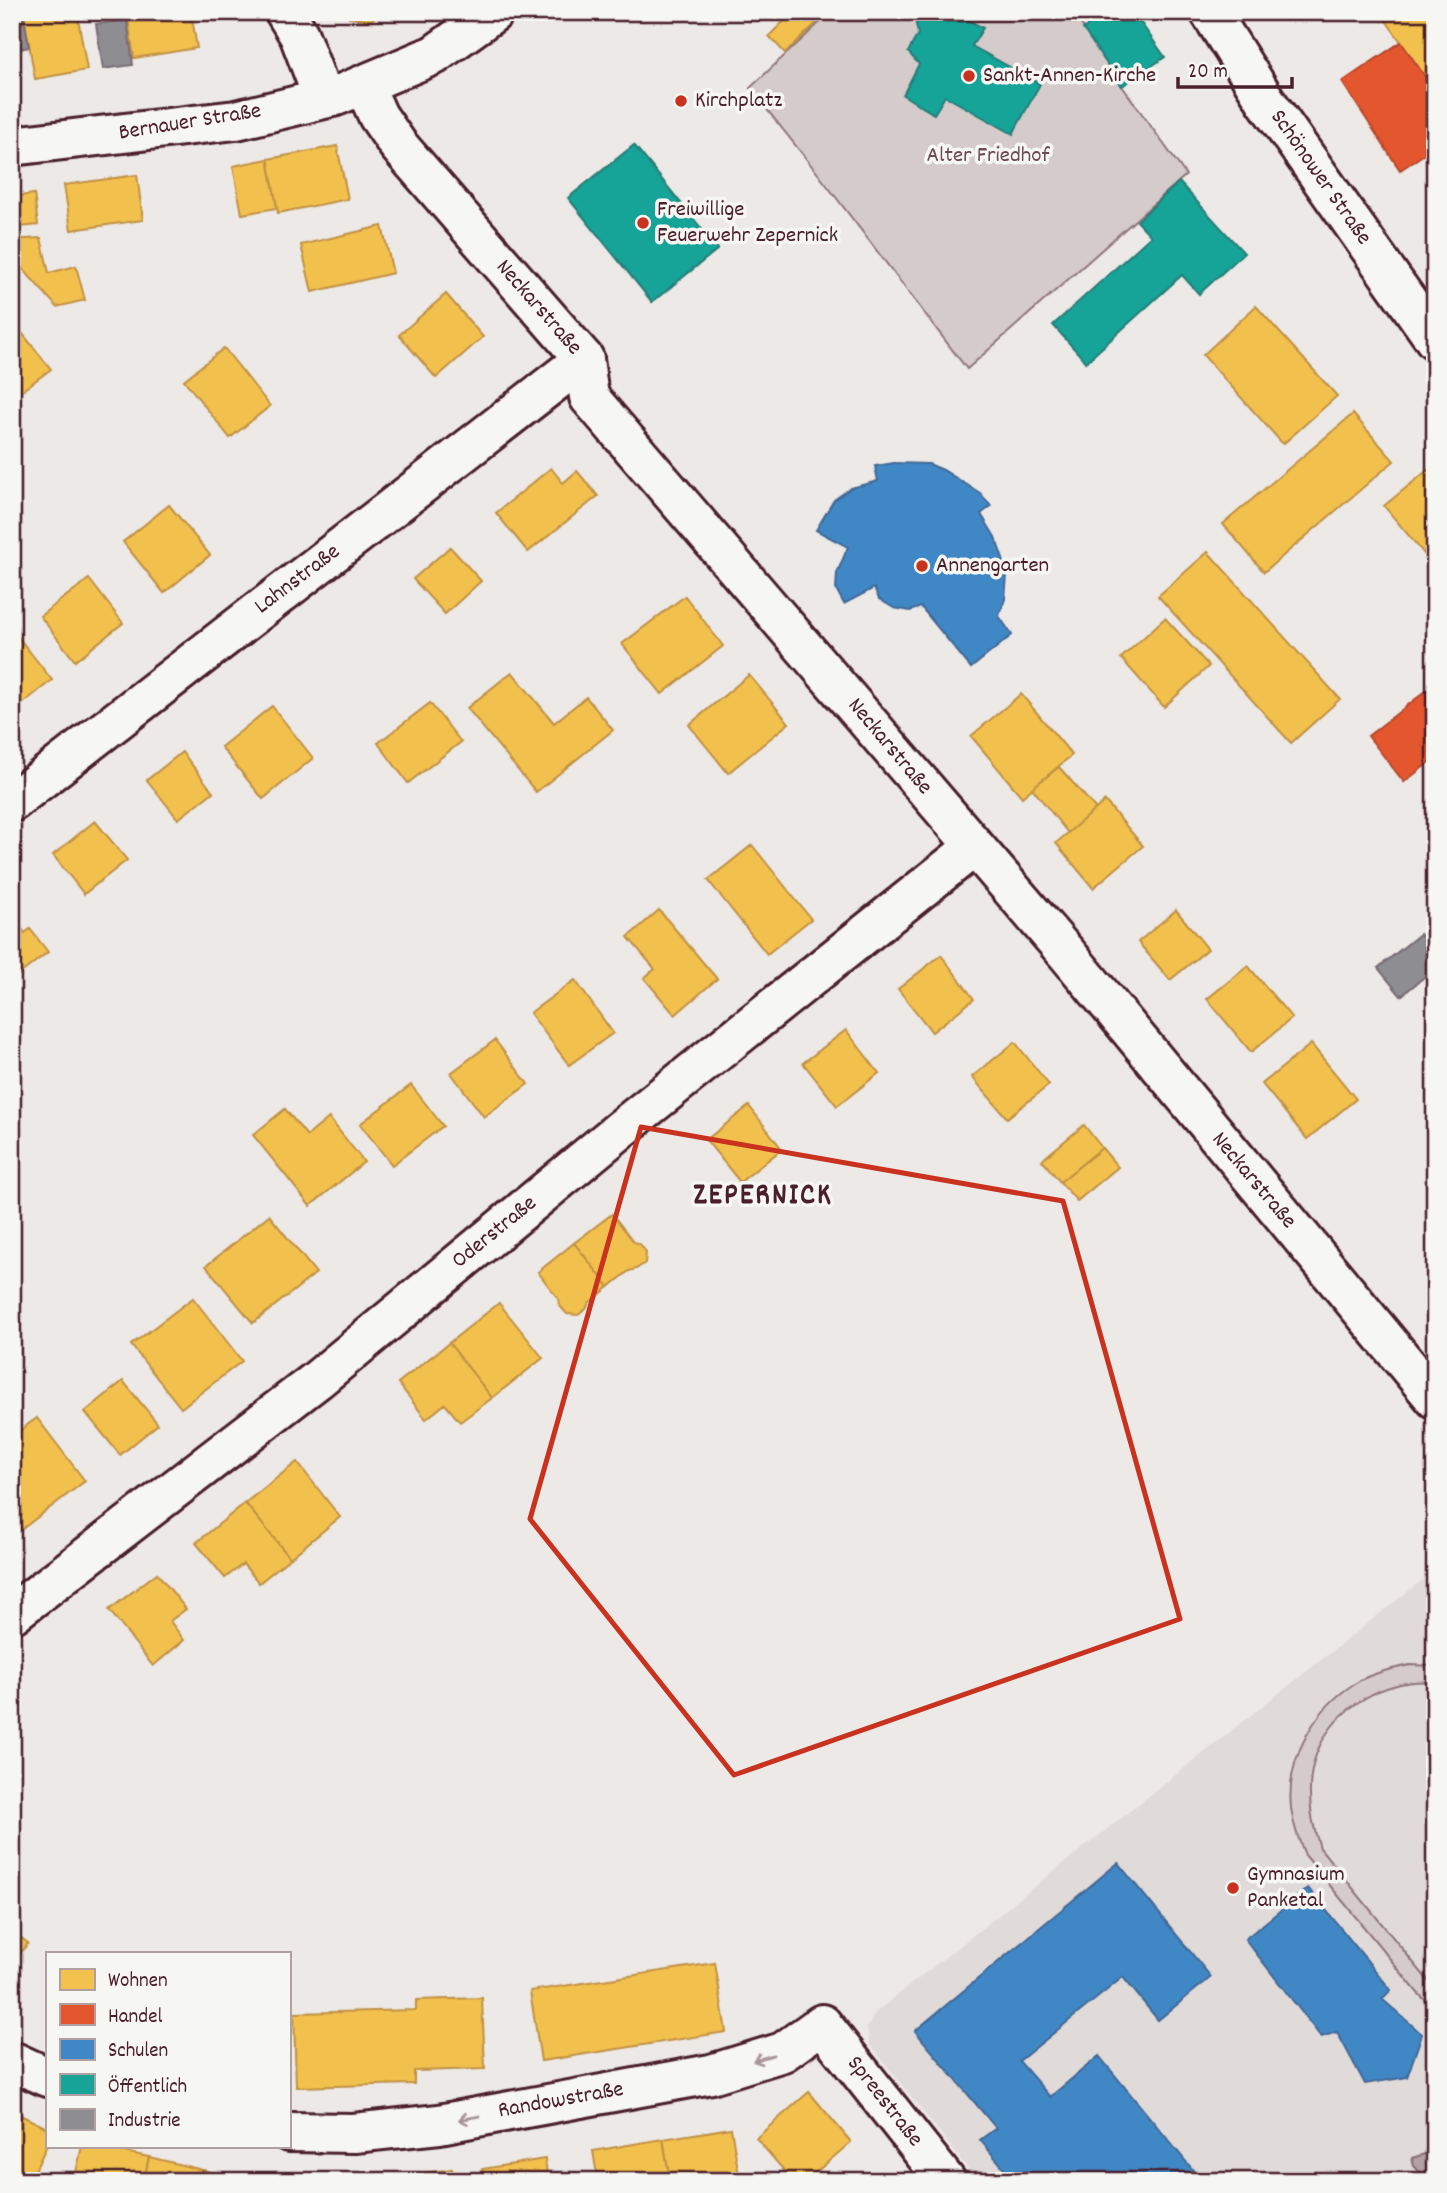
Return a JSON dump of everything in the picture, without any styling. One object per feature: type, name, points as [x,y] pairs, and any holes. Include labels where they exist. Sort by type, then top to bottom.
[{"type":"street","points":[[285,12],[302,43],[323,98]]},
{"type":"street","name":"Bernauer Straße","points":[[12,146],[236,120],[323,98],[364,85],[434,55],[494,12]]},
{"type":"street","name":"Schönower Straße","points":[[1210,12],[1266,101],[1435,340]]},
{"type":"street","name":"Neckarstraße","points":[[364,85],[378,116],[398,145],[584,359],[589,397],[1076,965],[1435,1399]]},
{"type":"street","name":"Lahnstraße","points":[[12,802],[584,359]]},
{"type":"street","name":"Oderstraße","points":[[12,1614],[317,1380],[610,1138],[974,847]]},
{"type":"street","name":"Randowstraße","points":[[290,2132],[354,2133],[439,2124],[711,2074],[783,2052],[822,2024]]},
{"type":"street","name":"Spreestraße","points":[[822,2024],[946,2181]]},
{"type":"street","points":[[12,2062],[46,2077]]},
{"type":"highlighted area","points":[[641,1127],[1063,1201],[1180,1619],[734,1775],[530,1519]]},
{"type":"shaded area","name":"Gymnasium Panketal","points":[[1435,1570],[1435,2181],[978,2181],[870,2044],[867,2028],[875,2013]]},
{"type":"shaded area","points":[[1435,2146],[1435,2177],[1428,2181],[1414,2166],[1412,2158],[1428,2153]]},
{"type":"green space","name":"Alter Friedhof","points":[[831,12],[1073,12],[1186,175],[967,369],[750,88]]},
{"type":"green space","points":[[1410,1665],[1435,1666],[1435,1682],[1417,1682],[1381,1690],[1365,1698],[1337,1721],[1317,1752],[1311,1776],[1310,1800],[1320,1848],[1435,1989],[1435,2010],[1417,1992],[1305,1855],[1291,1808],[1293,1771],[1299,1752],[1317,1719],[1329,1704],[1365,1678]]},
{"type":"building: Wohnen","points":[[77,12],[87,70],[35,79],[24,15]]},
{"type":"building: Wohnen","points":[[127,12],[191,12],[197,48],[134,58]]},
{"type":"building: Wohnen","points":[[346,12],[381,12],[370,21],[349,17]]},
{"type":"building: Wohnen","points":[[793,12],[819,12],[823,17],[785,53],[769,36]]},
{"type":"building: Wohnen","points":[[1380,12],[1435,12],[1435,91],[1401,42]]},
{"type":"building: Wohnen","points":[[337,146],[348,199],[278,213],[268,159]]},
{"type":"building: Wohnen","points":[[268,159],[277,208],[242,214],[233,166]]},
{"type":"building: Wohnen","points":[[137,175],[143,220],[71,230],[64,185]]},
{"type":"building: Wohnen","points":[[34,194],[38,225],[12,228],[12,197]]},
{"type":"building: Wohnen","points":[[382,226],[393,273],[312,292],[301,245]]},
{"type":"building: Wohnen","points":[[41,238],[49,273],[76,266],[85,300],[57,307],[12,257],[12,240]]},
{"type":"building: Wohnen","points":[[446,294],[483,337],[436,378],[399,335]]},
{"type":"building: Wohnen","points":[[1256,306],[1337,396],[1283,444],[1203,355]]},
{"type":"building: Wohnen","points":[[18,328],[51,369],[12,398],[12,332]]},
{"type":"building: Wohnen","points":[[224,348],[270,406],[230,438],[184,380]]},
{"type":"building: Wohnen","points":[[1353,414],[1394,461],[1264,572],[1223,524]]},
{"type":"building: Wohnen","points":[[1435,464],[1435,567],[1384,506]]},
{"type":"building: Wohnen","points":[[551,468],[563,483],[577,471],[598,496],[528,552],[496,513]]},
{"type":"building: Wohnen","points":[[169,505],[210,555],[164,593],[123,542]]},
{"type":"building: Wohnen","points":[[450,547],[481,581],[445,614],[413,579]]},
{"type":"building: Wohnen","points":[[1208,552],[1340,699],[1291,743],[1158,596]]},
{"type":"building: Wohnen","points":[[89,579],[123,623],[75,661],[40,616]]},
{"type":"building: Wohnen","points":[[685,596],[723,646],[662,694],[622,644]]},
{"type":"building: Wohnen","points":[[1165,618],[1209,666],[1164,707],[1121,658]]},
{"type":"building: Wohnen","points":[[15,633],[52,680],[12,712],[12,636]]},
{"type":"building: Wohnen","points":[[512,672],[554,723],[586,697],[613,730],[536,792],[467,708]]},
{"type":"building: Wohnen","points":[[749,675],[789,723],[728,773],[689,725]]},
{"type":"building: Wohnen","points":[[1021,694],[1072,755],[1022,797],[971,736]]},
{"type":"building: Wohnen","points":[[430,703],[461,742],[408,783],[378,743]]},
{"type":"building: Wohnen","points":[[272,706],[313,758],[263,799],[221,747]]},
{"type":"building: Wohnen","points":[[182,752],[213,792],[178,819],[147,780]]},
{"type":"building: Wohnen","points":[[1059,767],[1096,809],[1068,833],[1032,788]]},
{"type":"building: Wohnen","points":[[1105,801],[1143,846],[1093,888],[1056,843]]},
{"type":"building: Wohnen","points":[[95,821],[127,860],[84,894],[53,855]]},
{"type":"building: Wohnen","points":[[752,845],[811,919],[767,954],[708,880]]},
{"type":"building: Wohnen","points":[[659,910],[717,979],[675,1015],[644,978],[655,969],[628,937]]},
{"type":"building: Wohnen","points":[[1176,910],[1208,949],[1170,980],[1138,942]]},
{"type":"building: Wohnen","points":[[12,916],[25,933],[30,929],[48,952],[12,980]]},
{"type":"building: Wohnen","points":[[941,955],[974,999],[932,1032],[898,989]]},
{"type":"building: Wohnen","points":[[1248,966],[1292,1018],[1251,1052],[1207,999]]},
{"type":"building: Wohnen","points":[[575,980],[613,1033],[569,1065],[530,1013]]},
{"type":"building: Wohnen","points":[[846,1030],[879,1073],[837,1106],[803,1063]]},
{"type":"building: Wohnen","points":[[495,1040],[528,1084],[484,1117],[451,1073]]},
{"type":"building: Wohnen","points":[[1015,1042],[1049,1085],[1007,1118],[972,1077]]},
{"type":"building: Wohnen","points":[[1311,1044],[1356,1099],[1307,1139],[1262,1084]]},
{"type":"building: Wohnen","points":[[411,1085],[443,1126],[392,1165],[360,1124]]},
{"type":"building: Wohnen","points":[[749,1106],[782,1149],[740,1182],[706,1140]]},
{"type":"building: Wohnen","points":[[285,1109],[307,1136],[329,1118],[364,1162],[310,1206],[253,1135]]},
{"type":"building: Wohnen","points":[[1084,1125],[1102,1148],[1060,1182],[1042,1160]]},
{"type":"building: Wohnen","points":[[1102,1148],[1118,1167],[1077,1201],[1060,1182]]},
{"type":"building: Wohnen","points":[[612,1214],[634,1242],[640,1244],[646,1252],[645,1263],[629,1271],[609,1287],[574,1243]]},
{"type":"building: Wohnen","points":[[269,1215],[316,1273],[253,1323],[206,1266]]},
{"type":"building: Wohnen","points":[[574,1243],[609,1287],[578,1315],[567,1314],[538,1272]]},
{"type":"building: Wohnen","points":[[193,1298],[242,1361],[181,1408],[131,1345]]},
{"type":"building: Wohnen","points":[[499,1303],[543,1358],[492,1398],[449,1343]]},
{"type":"building: Wohnen","points":[[449,1343],[492,1398],[460,1422],[445,1404],[426,1419],[398,1383]]},
{"type":"building: Wohnen","points":[[123,1381],[158,1424],[120,1455],[85,1412]]},
{"type":"building: Wohnen","points":[[37,1418],[85,1481],[22,1529],[12,1516],[12,1436]]},
{"type":"building: Wohnen","points":[[297,1462],[340,1517],[290,1558],[245,1503]]},
{"type":"building: Wohnen","points":[[245,1503],[290,1558],[259,1583],[243,1564],[225,1578],[196,1543]]},
{"type":"building: Wohnen","points":[[157,1573],[186,1609],[170,1621],[184,1640],[153,1666],[109,1610]]},
{"type":"building: Wohnen","points":[[12,1931],[28,1943],[12,1965]]},
{"type":"building: Wohnen","points":[[715,1963],[726,2032],[541,2061],[530,1991]]},
{"type":"building: Wohnen","points":[[482,1998],[485,2069],[414,2071],[414,2084],[296,2087],[294,2013],[416,2010],[416,2000]]},
{"type":"building: Wohnen","points":[[809,2092],[851,2142],[806,2181],[793,2181],[756,2138]]},
{"type":"building: Wohnen","points":[[12,2111],[46,2128],[46,2147],[30,2181],[12,2181]]},
{"type":"building: Wohnen","points":[[731,2128],[740,2181],[670,2181],[663,2139]]},
{"type":"building: Wohnen","points":[[663,2139],[670,2181],[598,2181],[593,2151]]},
{"type":"building: Wohnen","points":[[82,2148],[105,2148],[149,2157],[144,2181],[74,2181]]},
{"type":"building: Wohnen","points":[[149,2157],[215,2173],[213,2181],[144,2181]]},
{"type":"building: Wohnen","points":[[545,2159],[548,2181],[484,2181],[482,2169]]},
{"type":"building: Wohnen","points":[[452,2169],[454,2181],[386,2181],[386,2179]]},
{"type":"building: Wohnen","points":[[250,2176],[306,2178],[306,2181],[250,2181]]},
{"type":"building: Wohnen","points":[[306,2178],[359,2179],[359,2181],[306,2181]]},
{"type":"building: Handel","points":[[1401,42],[1435,91],[1435,147],[1400,170],[1342,82]]},
{"type":"building: Handel","points":[[1435,684],[1435,758],[1404,782],[1368,736]]},
{"type":"building: Schulen","name":"Annengarten","points":[[894,463],[929,464],[943,470],[980,493],[991,506],[981,514],[995,537],[1003,559],[1007,575],[1005,599],[999,616],[1012,635],[971,668],[921,607],[910,611],[894,608],[879,599],[874,588],[844,604],[836,589],[837,573],[848,547],[816,530],[834,500],[851,488],[878,481],[875,466]]},
{"type":"building: Schulen","points":[[1118,1863],[1211,1977],[1158,2020],[1123,1977],[1019,2061],[1050,2097],[1099,2056],[1193,2170],[1180,2181],[1015,2181],[980,2140],[996,2128],[915,2031]]},
{"type":"building: Schulen","points":[[1308,1888],[1391,1990],[1382,1999],[1422,2034],[1407,2077],[1365,2084],[1337,2032],[1321,2037],[1245,1939]]},
{"type":"building: Öffentlich","name":"Sankt-Annen-Kirche","points":[[926,12],[953,12],[983,28],[972,46],[1040,84],[1013,134],[945,96],[934,114],[903,95],[919,64],[908,52],[918,34],[915,19]]},
{"type":"building: Öffentlich","points":[[1107,12],[1133,12],[1165,57],[1122,86],[1083,29]]},
{"type":"building: Öffentlich","name":"Freiwillige Feuerwehr Zepernick","points":[[634,145],[718,249],[652,302],[568,198]]},
{"type":"building: Öffentlich","points":[[1179,182],[1244,253],[1199,294],[1182,275],[1086,362],[1053,325],[1151,236],[1137,221]]},
{"type":"building: Industrie","points":[[12,12],[23,12],[29,47],[12,51]]},
{"type":"building: Industrie","points":[[127,20],[133,65],[103,69],[96,24]]},
{"type":"building: Industrie","points":[[1420,934],[1435,951],[1435,968],[1401,996],[1378,968]]},
{"type":"place","name":"Sankt-Annen-Kirche","points":[[969,76]]},
{"type":"place","name":"Kirchplatz","points":[[681,101]]},
{"type":"place","name":"Freiwillige Feuerwehr Zepernick","points":[[643,223]]},
{"type":"place","name":"Annengarten","points":[[922,566]]},
{"type":"place","name":"Gymnasium Panketal","points":[[1233,1888]]},
{"type":"district","name":"ZEPERNICK","points":[[763,1197]]}]
